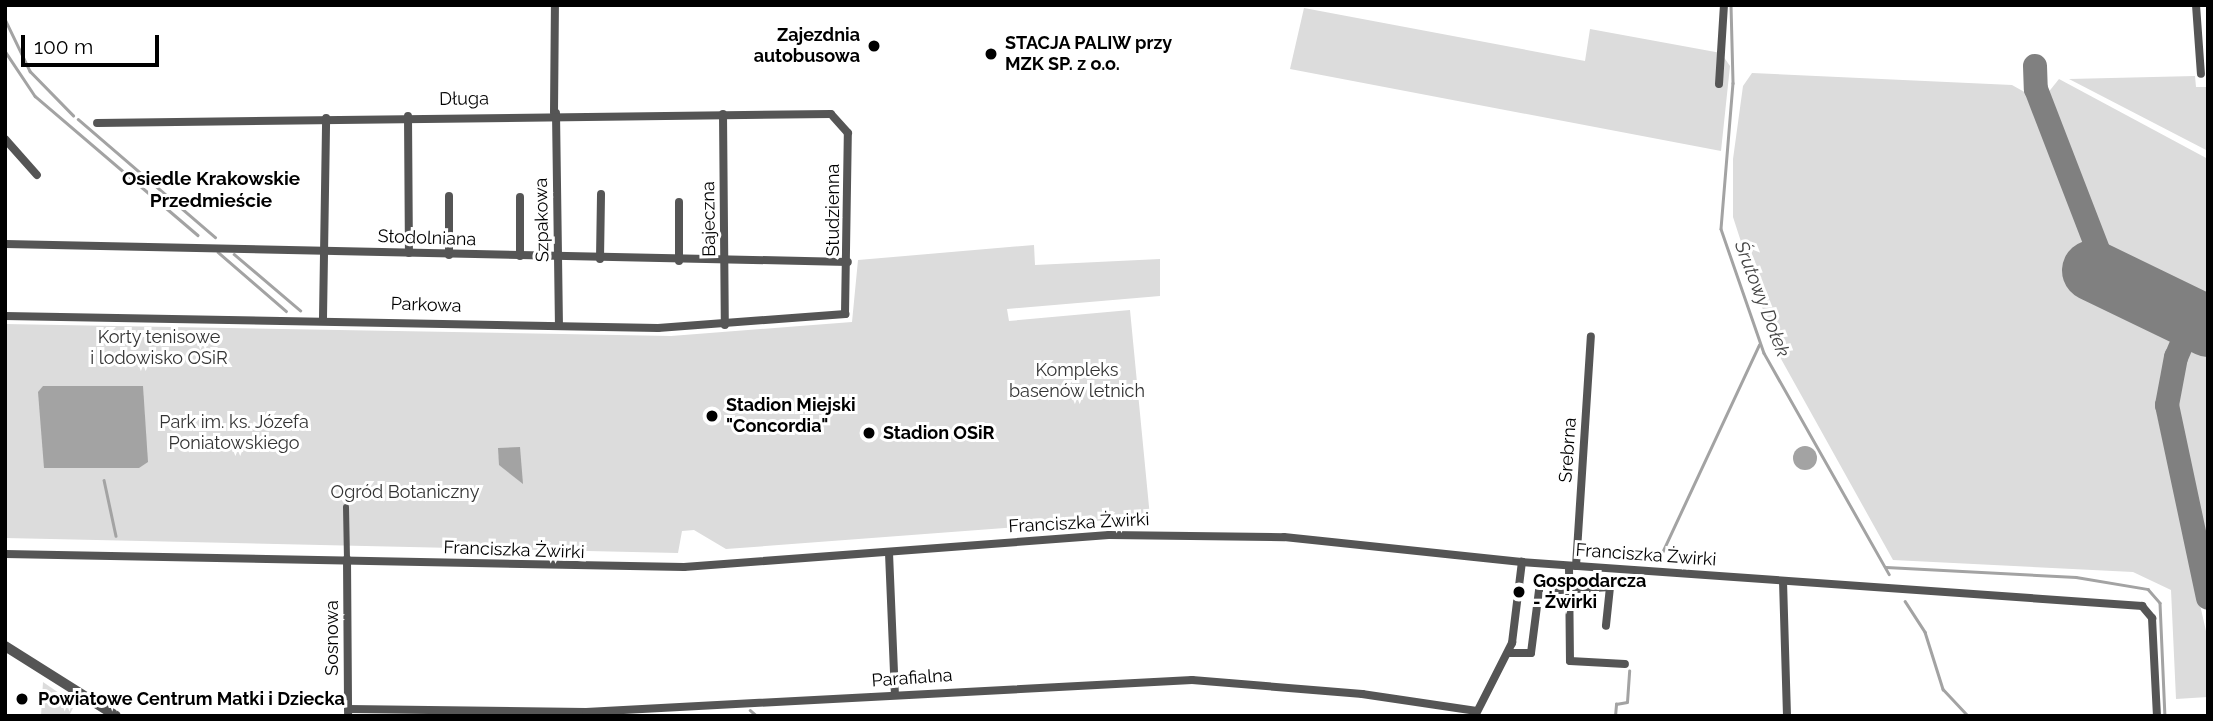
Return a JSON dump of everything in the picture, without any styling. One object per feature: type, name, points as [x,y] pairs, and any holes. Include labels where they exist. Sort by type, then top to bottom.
[{"type":"street","name":"Szpakowa","points":[[555,5],[559,326]]},
{"type":"street","points":[[1719,83],[1724,5]]},
{"type":"street","points":[[2196,5],[2201,74]]},
{"type":"street","name":"Długa","points":[[97,123],[555,113],[831,114]]},
{"type":"street","name":"Bajeczna","points":[[723,114],[725,325]]},
{"type":"street","name":"Studzienna","points":[[831,114],[848,133],[848,262],[845,314]]},
{"type":"street","points":[[408,116],[409,253]]},
{"type":"street","points":[[323,317],[326,118]]},
{"type":"street","points":[[5,139],[37,175]]},
{"type":"street","points":[[600,259],[601,194]]},
{"type":"street","points":[[449,196],[449,255]]},
{"type":"street","points":[[520,197],[520,256]]},
{"type":"street","points":[[679,202],[679,261]]},
{"type":"street","name":"Stodolniana","points":[[5,244],[725,262],[848,262]]},
{"type":"street","name":"Parkowa","points":[[5,316],[323,317],[559,326],[725,325],[845,314]]},
{"type":"street","name":"Srebrna","points":[[1591,336],[1570,588],[1570,661],[1625,664]]},
{"type":"street","points":[[346,507],[347,559]]},
{"type":"street","name":"Franciszka Żwirki","points":[[5,554],[670,567],[1109,535],[1226,534],[1522,562],[2151,611],[2157,716]]},
{"type":"street","points":[[889,553],[895,695]]},
{"type":"street","name":"Sosnowa","points":[[347,559],[348,712]]},
{"type":"street","points":[[1476,714],[1509,653],[1522,562]]},
{"type":"street","points":[[1783,581],[1787,716]]},
{"type":"street","points":[[1509,653],[1531,653],[1538,584],[1570,588],[1610,587],[1606,626]]},
{"type":"street","points":[[5,646],[100,712],[116,716]]},
{"type":"street","name":"Parafialna","points":[[348,712],[586,712],[1192,680],[1362,694],[1476,714]]},
{"type":"green space","points":[[1304,8],[1585,61],[1590,29],[1721,53],[1730,66],[1721,151],[1290,69]]},
{"type":"green space","points":[[1752,73],[2012,85],[2028,94],[2088,249],[2073,283],[2182,323],[2161,373],[2157,414],[2208,640],[2208,697],[2176,699],[2171,590],[2133,572],[1893,560],[1776,350],[1733,217],[1733,159],[1743,86]]},
{"type":"green space","points":[[2195,76],[2196,87],[2208,87],[2208,151],[2069,79]]},
{"type":"green space","points":[[2059,79],[2208,159],[2208,304],[2108,256],[2047,94]]},
{"type":"green space","points":[[1034,245],[1035,265],[1160,259],[1160,296],[1007,309],[1009,321],[1130,310],[1150,517],[726,549],[694,530],[682,531],[678,553],[5,538],[5,324],[671,336],[852,322],[858,260]]},
{"type":"green space","points":[[2197,335],[2208,336],[2208,576],[2172,406],[2176,371]]},
{"type":"green space","points":[[43,682],[75,704],[69,716],[41,716]]},
{"type":"shaded area","points":[[43,386],[143,386],[148,462],[139,468],[44,468],[38,392]]},
{"type":"shaded area","points":[[1805,446],[1816,453],[1817,458],[1810,469],[1805,470],[1794,463],[1793,458],[1800,447]]},
{"type":"shaded area","points":[[520,447],[523,484],[499,465],[498,448]]},
{"type":"waterway","name":"Śrutowy Dołek","points":[[1731,5],[1733,83],[1721,229],[1764,353],[1889,574]]},
{"type":"waterway","points":[[5,19],[30,71],[73,115]]},
{"type":"waterway","points":[[5,51],[35,96],[198,235]]},
{"type":"waterway","points":[[78,119],[215,237]]},
{"type":"waterway","points":[[218,252],[286,311]]},
{"type":"waterway","points":[[234,254],[300,310]]},
{"type":"waterway","points":[[1660,557],[1759,345]]},
{"type":"waterway","points":[[104,480],[116,536]]},
{"type":"waterway","points":[[1886,567],[2076,577],[2148,589],[2160,603],[2165,716]]},
{"type":"waterway","points":[[1640,578],[1646,578]]},
{"type":"waterway","name":"Śrutowy Dołek","points":[[1905,601],[1925,632],[1943,689],[1968,716]]},
{"type":"waterway","points":[[1615,716],[1616,704],[1627,702],[1629,671]]},
{"type":"waterway","points":[[750,710],[757,716]]},
{"type":"taxiway","points":[[2035,66],[2036,89],[2109,278]]},
{"type":"taxiway","points":[[2198,321],[2189,327],[2176,357],[2167,405],[2208,598]]},
{"type":"runway","points":[[2092,270],[2208,326]]},
{"type":"place","name":"Zajezdnia autobusowa","points":[[874,46]]},
{"type":"place","name":"STACJA PALIW przy MZK SP. z o.o.","points":[[991,54]]},
{"type":"place","name":"Stadion Miejski \"Concordia\"","points":[[712,416]]},
{"type":"place","name":"Stadion OSiR","points":[[869,433]]},
{"type":"place","name":"Gospodarcza - Żwirki","points":[[1519,592]]},
{"type":"place","name":"Powiatowe Centrum Matki i Dziecka","points":[[22,699]]},
{"type":"district","name":"Osiedle Krakowskie Przedmieście","points":[[211,190]]},
{"type":"park label","name":"Korty tenisowe i lodowisko OSiR","points":[[159,348]]},
{"type":"park label","name":"Kompleks basenów letnich","points":[[1077,381]]},
{"type":"park label","name":"Park im. ks. Józefa Poniatowskiego","points":[[234,433]]},
{"type":"park label","name":"Ogród Botaniczny","points":[[405,492]]}]
